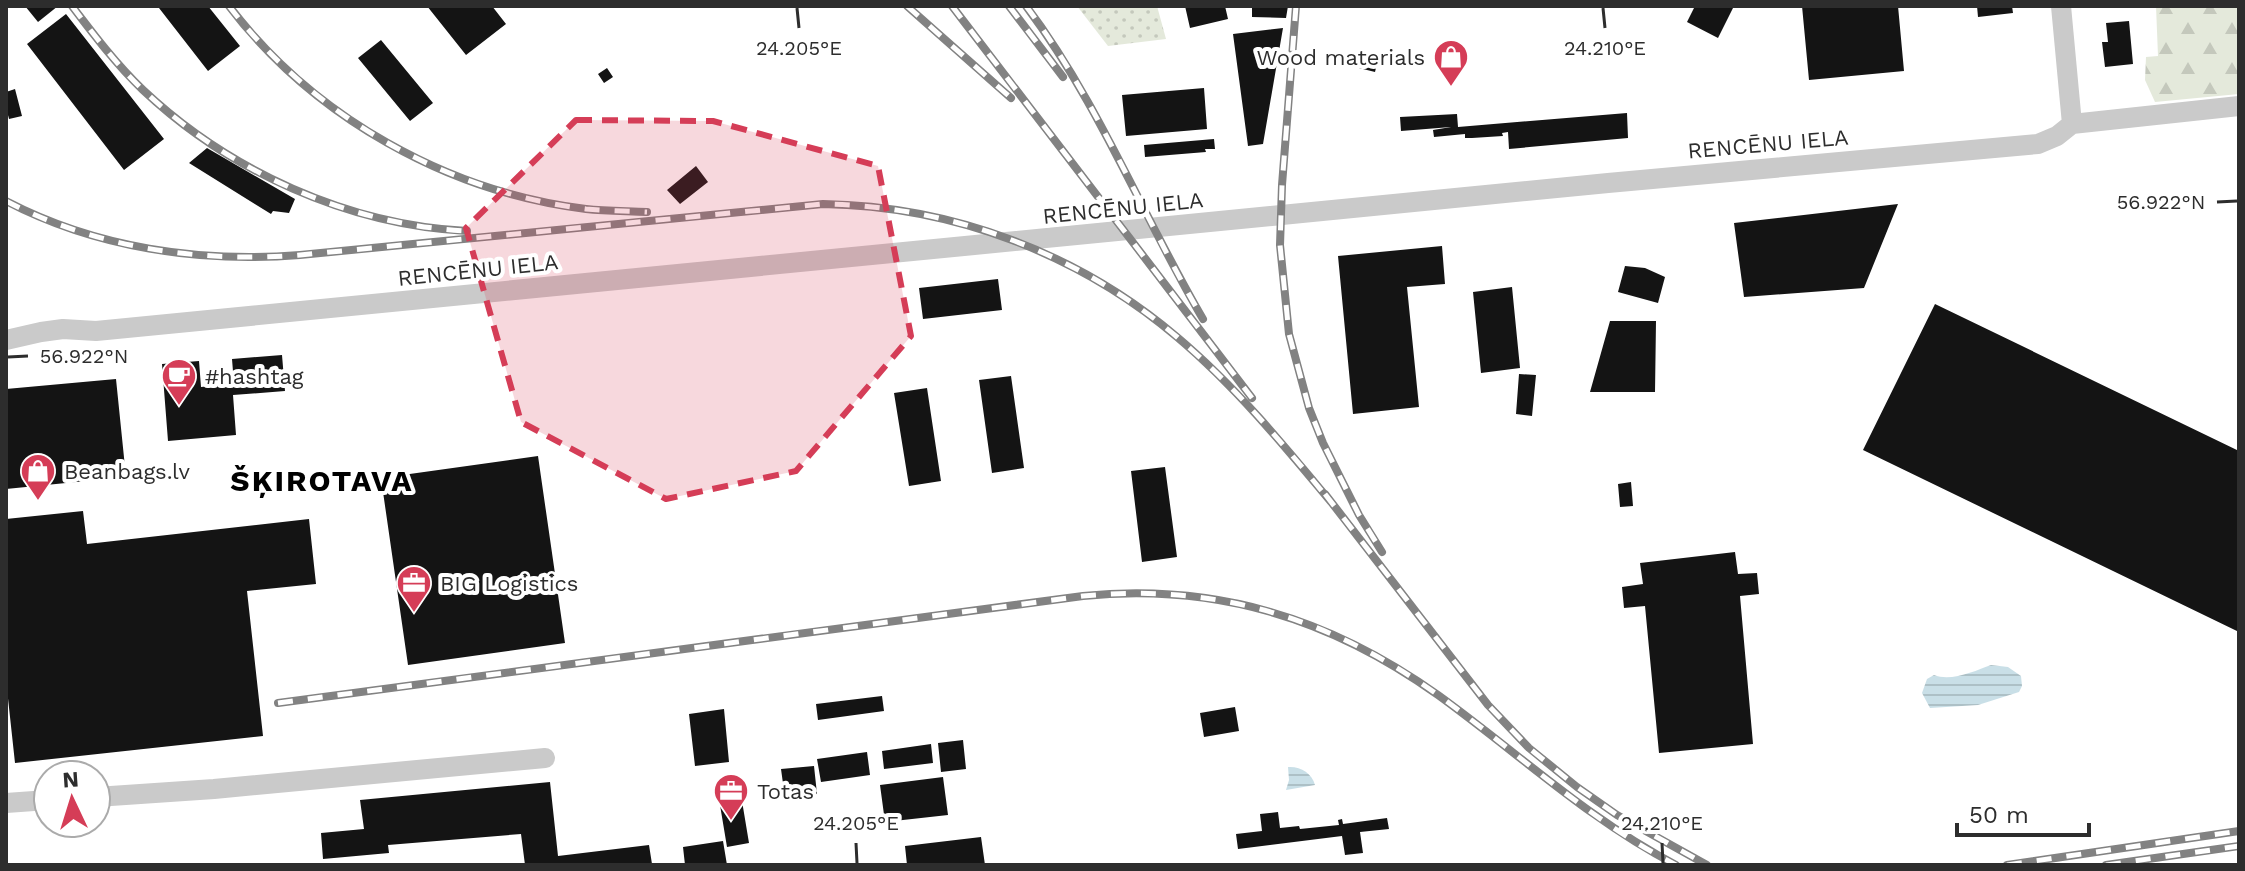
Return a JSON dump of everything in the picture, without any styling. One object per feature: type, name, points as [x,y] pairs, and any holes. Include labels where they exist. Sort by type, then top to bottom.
[{"type":"street","points":[[2061,6],[2072,124]]},
{"type":"street","name":"RENCĒNU IELA","points":[[6,340],[63,329],[96,331],[2038,144],[2057,136],[2072,124],[2239,106]]},
{"type":"street","points":[[112,796],[545,758]]},
{"type":"street","points":[[6,803],[32,801]]},
{"type":"highlighted area","points":[[576,120],[713,121],[878,166],[911,336],[796,471],[666,499],[521,422],[466,228]]},
{"type":"green space","points":[[1077,6],[1157,6],[1166,39],[1108,46]]},
{"type":"green space","points":[[2156,6],[2239,6],[2239,94],[2155,102],[2145,80],[2146,57],[2158,56]]},
{"type":"water","points":[[1991,665],[2008,667],[2021,676],[2019,692],[1978,705],[1930,708],[1922,693],[1927,679],[1934,675],[1963,675]]},
{"type":"water","points":[[1288,767],[1305,771],[1315,785],[1286,790]]},
{"type":"building","points":[[25,6],[58,6],[38,22]]},
{"type":"building","points":[[208,6],[240,46],[208,71],[159,8]]},
{"type":"building","points":[[427,6],[492,6],[506,24],[466,55]]},
{"type":"building","points":[[1185,6],[1225,6],[1228,19],[1190,28]]},
{"type":"building","points":[[1252,6],[1288,6],[1286,18],[1252,17]]},
{"type":"building","points":[[1695,6],[1734,6],[1718,38],[1687,22]]},
{"type":"building","points":[[1802,6],[1898,6],[1904,71],[1809,80]]},
{"type":"building","points":[[1977,6],[2012,6],[2013,13],[1978,17]]},
{"type":"building","points":[[66,14],[164,139],[124,170],[27,44]]},
{"type":"building","points":[[2129,21],[2133,64],[2105,67],[2102,42],[2108,42],[2106,23]]},
{"type":"building","points":[[1283,28],[1263,144],[1248,146],[1233,34]]},
{"type":"building","points":[[381,40],[433,103],[410,121],[358,58]]},
{"type":"building","points":[[1363,51],[1379,55],[1375,72],[1359,68]]},
{"type":"building","points":[[607,68],[613,77],[604,83],[598,74]]},
{"type":"building","points":[[1204,88],[1207,129],[1126,136],[1122,95]]},
{"type":"building","points":[[15,89],[22,116],[9,119],[6,92]]},
{"type":"building","points":[[1627,113],[1628,138],[1509,149],[1508,132],[1502,133],[1503,136],[1465,138],[1465,134],[1434,137],[1433,130],[1451,127],[1401,131],[1400,117],[1457,114],[1458,127]]},
{"type":"building","points":[[1214,139],[1215,149],[1205,149],[1206,152],[1145,157],[1144,145]]},
{"type":"building","points":[[207,148],[295,199],[289,213],[273,211],[271,214],[189,163]]},
{"type":"building","points":[[696,166],[708,182],[680,204],[667,190]]},
{"type":"building","points":[[1898,204],[1864,288],[1744,297],[1734,223]]},
{"type":"building","points":[[1442,246],[1445,284],[1407,287],[1419,407],[1353,414],[1338,256]]},
{"type":"building","points":[[1625,266],[1645,268],[1665,277],[1658,303],[1618,292]]},
{"type":"building","points":[[998,279],[1002,310],[923,319],[919,288]]},
{"type":"building","points":[[1512,287],[1520,368],[1481,373],[1473,292]]},
{"type":"building","points":[[1935,304],[2239,451],[2239,632],[1863,450]]},
{"type":"building","points":[[1610,321],[1656,321],[1655,392],[1590,392]]},
{"type":"building","points":[[282,355],[285,391],[233,395],[236,435],[168,441],[162,364],[199,361],[201,387],[234,384],[232,359]]},
{"type":"building","points":[[1519,374],[1536,375],[1532,416],[1516,414]]},
{"type":"building","points":[[1011,376],[1024,468],[992,473],[979,380]]},
{"type":"building","points":[[116,379],[126,477],[6,489],[6,389]]},
{"type":"building","points":[[927,388],[941,481],[909,486],[894,393]]},
{"type":"building","points":[[538,456],[565,643],[408,665],[381,478]]},
{"type":"building","points":[[1165,467],[1177,557],[1142,562],[1131,471]]},
{"type":"building","points":[[1631,482],[1633,506],[1620,507],[1618,484]]},
{"type":"building","points":[[83,511],[87,544],[309,519],[316,584],[247,591],[263,736],[15,763],[6,680],[6,519]]},
{"type":"building","points":[[1735,552],[1738,574],[1757,573],[1759,594],[1740,596],[1753,744],[1659,753],[1645,606],[1624,608],[1622,587],[1643,584],[1640,563]]},
{"type":"building","points":[[882,696],[884,711],[818,720],[816,704]]},
{"type":"building","points":[[1235,707],[1239,731],[1204,737],[1200,713]]},
{"type":"building","points":[[724,709],[729,762],[695,766],[689,714]]},
{"type":"building","points":[[963,740],[966,769],[941,772],[938,743]]},
{"type":"building","points":[[931,744],[933,763],[884,769],[882,751]]},
{"type":"building","points":[[867,752],[870,775],[821,782],[817,759]]},
{"type":"building","points":[[814,766],[817,794],[785,798],[781,769]]},
{"type":"building","points":[[943,777],[948,815],[885,822],[880,785]]},
{"type":"building","points":[[550,782],[558,856],[649,845],[652,864],[525,865],[521,834],[388,845],[389,853],[323,859],[321,833],[364,829],[360,800]]},
{"type":"building","points":[[742,801],[749,843],[727,847],[720,805]]},
{"type":"building","points":[[1278,812],[1280,828],[1339,825],[1338,820],[1342,819],[1343,824],[1387,818],[1389,829],[1360,832],[1363,853],[1345,855],[1342,836],[1238,849],[1236,834],[1262,831],[1260,814]]},
{"type":"building","points":[[981,837],[985,865],[907,865],[905,846]]},
{"type":"building","points":[[723,841],[727,865],[685,865],[683,847]]},
{"type":"railway","points":[[72,6],[114,60],[143,90],[177,119],[252,169],[293,189],[378,218],[422,227],[467,231]]},
{"type":"railway","points":[[229,6],[263,46],[301,82],[343,115],[387,143],[434,167],[534,200],[586,209],[647,212]]},
{"type":"railway","points":[[907,6],[1011,98]]},
{"type":"railway","points":[[952,6],[1252,398]]},
{"type":"railway","points":[[1009,6],[1063,77]]},
{"type":"railway","points":[[1026,6],[1076,81],[1203,319]]},
{"type":"railway","points":[[1296,6],[1280,245],[1289,334],[1309,408],[1323,443],[1359,515],[1382,552]]},
{"type":"railway","points":[[6,201],[40,217],[112,241],[149,249],[225,257],[300,255],[823,204],[919,214],[966,225],[1056,259],[1139,307],[1177,337],[1238,395],[1331,502]]},
{"type":"railway","points":[[1325,494],[1488,705],[1529,748],[1617,815],[1707,865]]},
{"type":"railway","points":[[278,703],[1083,596],[1132,593],[1179,595],[1225,601],[1270,612],[1356,645],[1438,695],[1583,806],[1676,865]]},
{"type":"railway","points":[[2007,865],[2239,831]]},
{"type":"railway","points":[[2106,865],[2239,846]]},
{"type":"place","name":"Wood materials","points":[[1451,88]]},
{"type":"place","name":"#hashtag","points":[[179,407]]},
{"type":"place","name":"Beanbags.lv","points":[[38,502]]},
{"type":"place","name":"BIG Logistics","points":[[414,614]]},
{"type":"place","name":"Totas","points":[[731,822]]},
{"type":"district","name":"ŠĶIROTAVA","points":[[322,480]]}]
